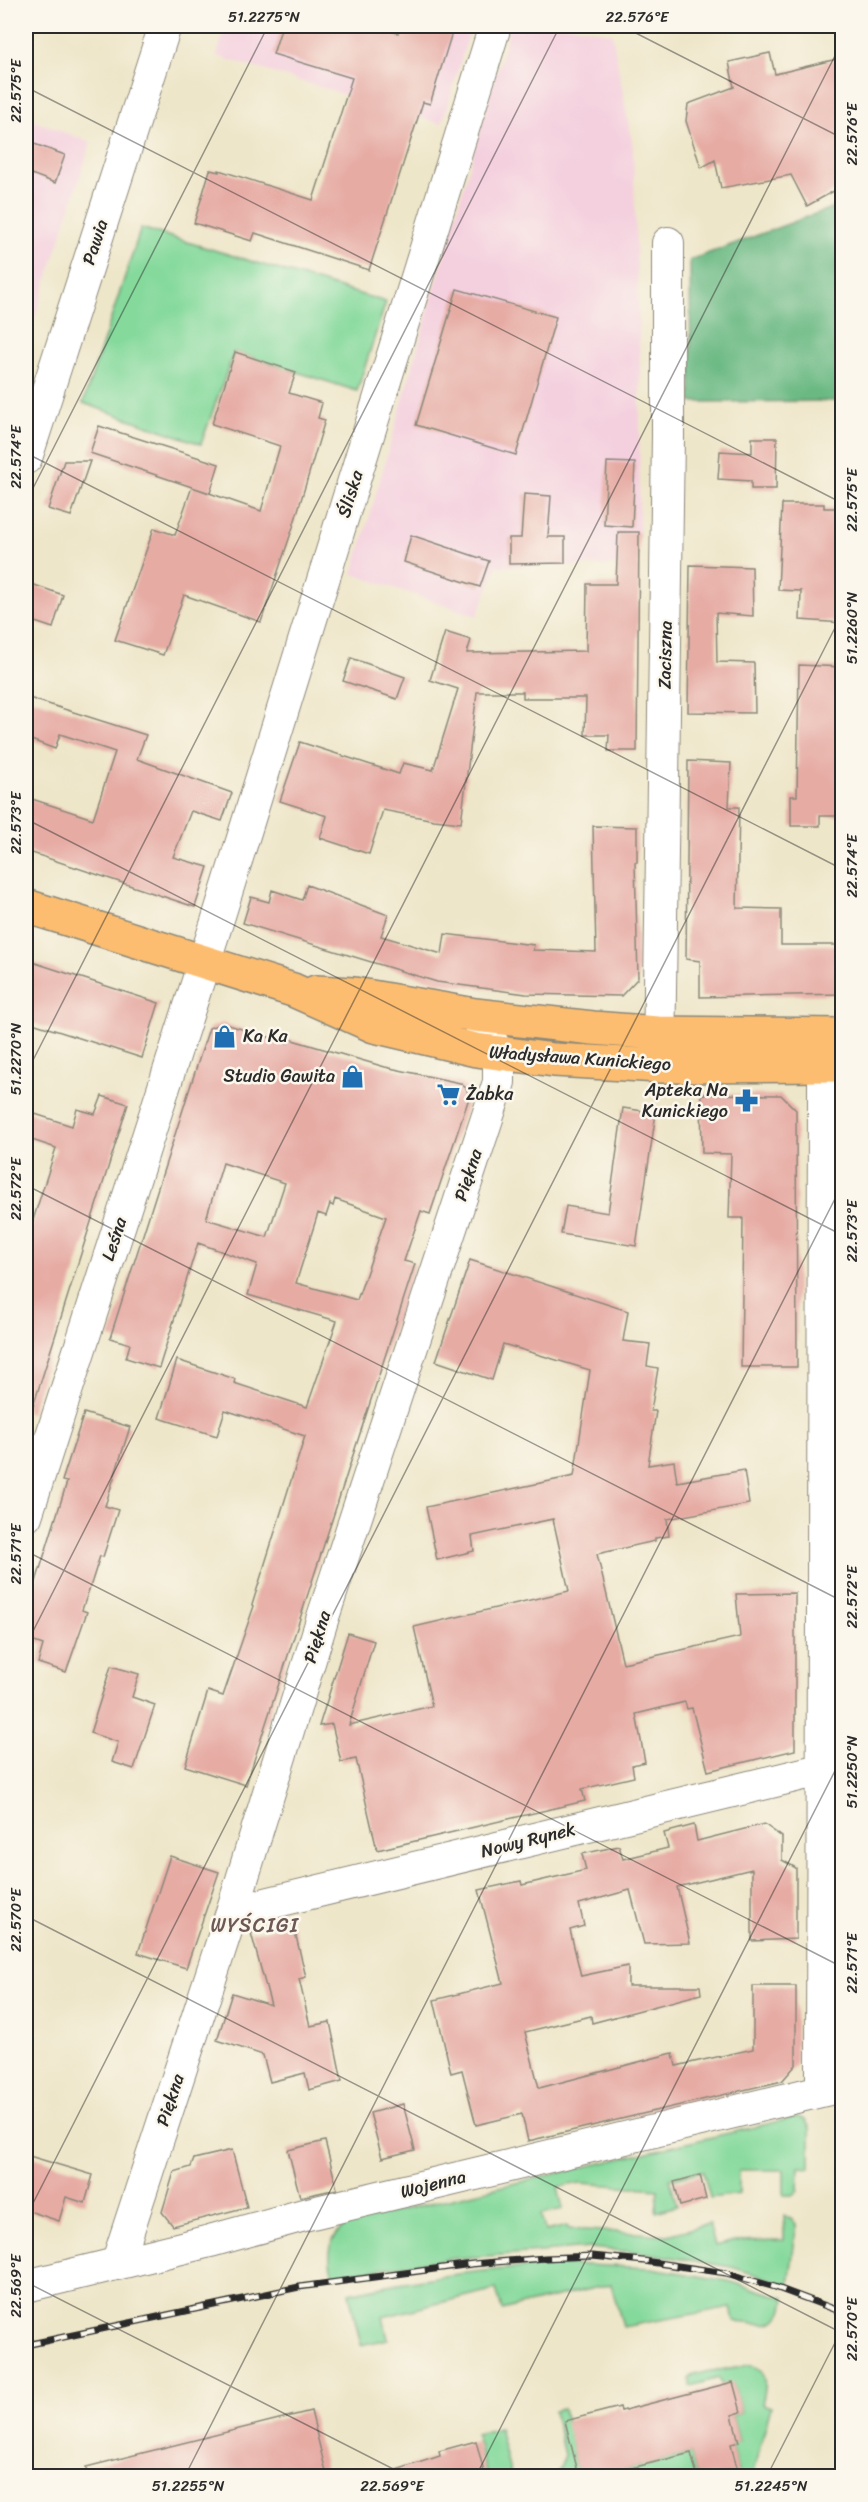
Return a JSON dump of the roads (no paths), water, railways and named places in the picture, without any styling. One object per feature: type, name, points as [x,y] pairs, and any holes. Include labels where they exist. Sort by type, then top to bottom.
[{"type":"main road","name":"Władysława Kunickiego","points":[[26,906],[293,990],[374,1026],[499,1054],[554,1060],[660,1066],[837,1059]]},
{"type":"main road","name":"Władysława Kunickiego","points":[[293,990],[354,994],[475,1015],[554,1025],[658,1033],[843,1035]]},
{"type":"street","name":"Pawia","points":[[26,458],[165,26]]},
{"type":"street","name":"Śliska","points":[[204,962],[495,26]]},
{"type":"street","name":"Zaciszna","points":[[660,1066],[658,1033],[668,436],[668,243]]},
{"type":"street","name":"Leśna","points":[[26,1516],[204,962]]},
{"type":"street","points":[[475,1015],[499,1054]]},
{"type":"street","name":"Piękna","points":[[117,2264],[232,1912],[323,1617],[499,1082],[499,1054]]},
{"type":"street","points":[[832,2088],[824,1768],[822,1490],[837,1059]]},
{"type":"street","name":"Nowy Rynek","points":[[232,1912],[824,1768]]},
{"type":"street","name":"Wojenna","points":[[26,2286],[315,2212],[832,2088]]},
{"type":"railway","points":[[26,2345],[299,2287],[472,2264],[592,2256],[726,2273],[775,2287],[842,2312]]},
{"type":"place","name":"Ka Ka","points":[[225,1036]]},
{"type":"place","name":"Studio Gawita","points":[[353,1076]]},
{"type":"place","name":"Żabka","points":[[448,1094]]},
{"type":"place","name":"Apteka Na Kunickiego","points":[[746,1100]]},
{"type":"district","name":"WYŚCIGI","points":[[255,1925]]}]
